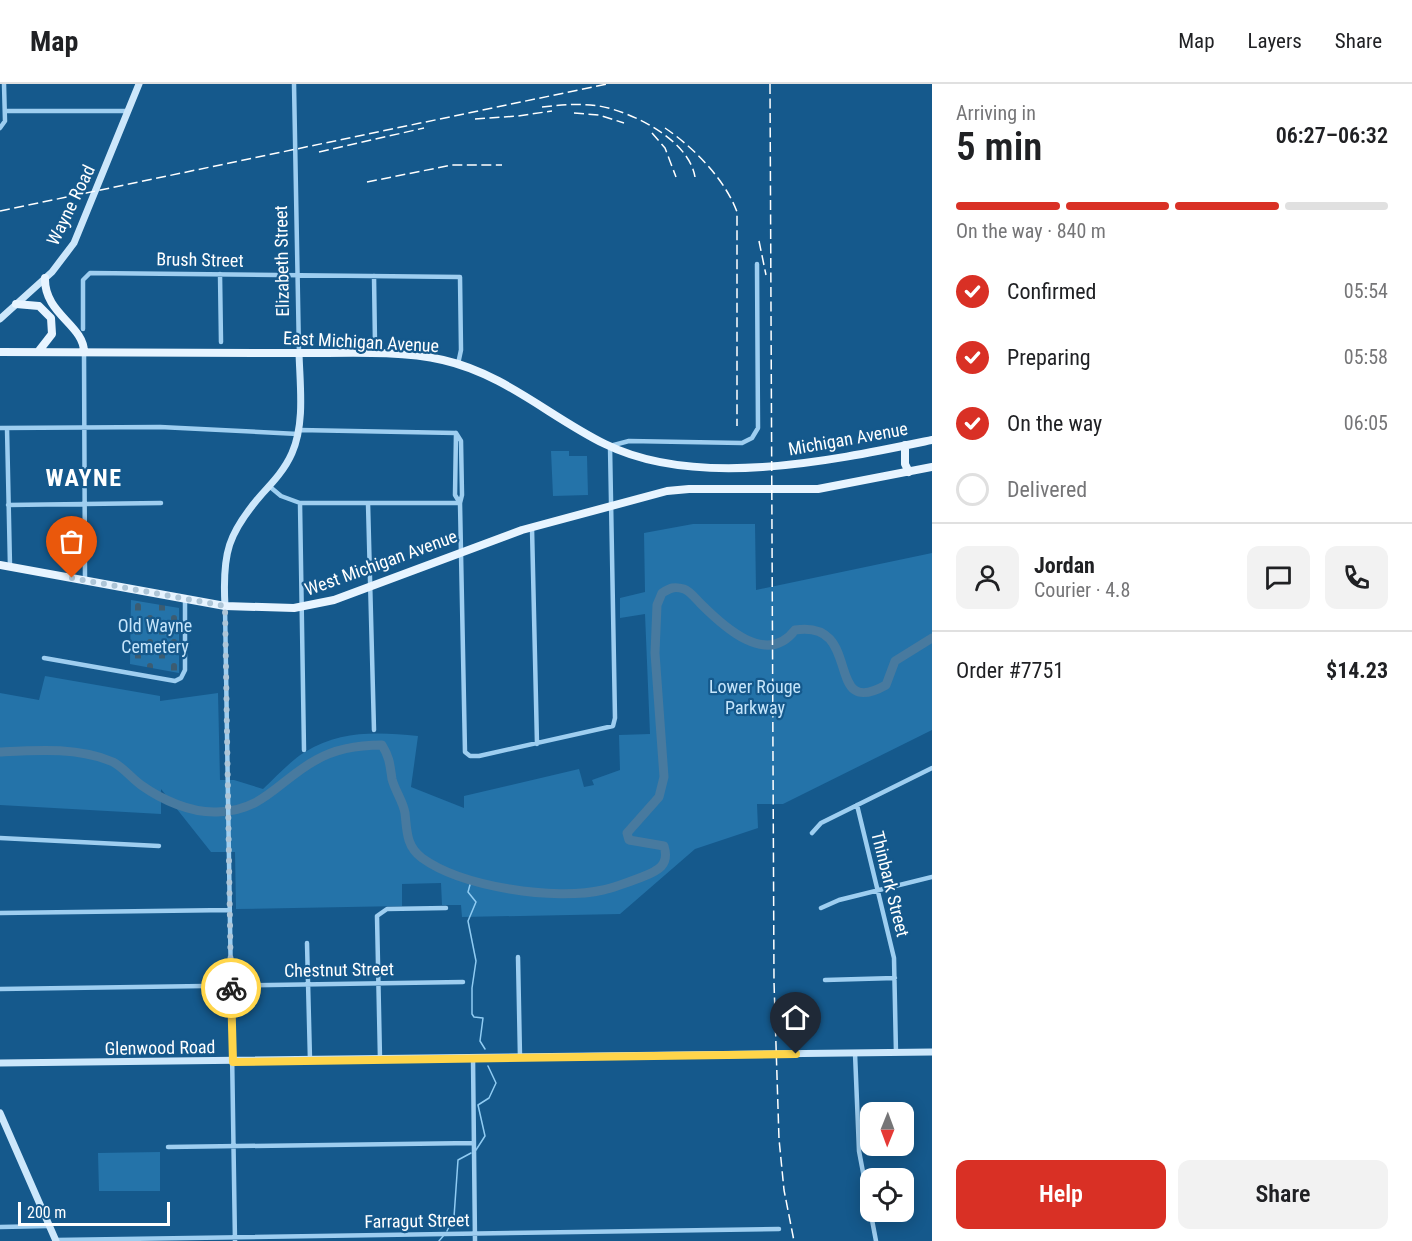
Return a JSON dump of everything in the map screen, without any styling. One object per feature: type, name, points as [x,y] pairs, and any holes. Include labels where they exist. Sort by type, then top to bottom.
[{"type":"main road","points":[[45,278],[47,298],[83,341],[84,352]]},
{"type":"main road","points":[[16,304],[39,306],[51,318],[52,334],[38,352]]},
{"type":"main road","name":"East Michigan Avenue","points":[[0,352],[299,353],[417,356],[458,364],[500,381],[610,446],[652,461],[676,465],[769,466]]},
{"type":"main road","name":"Michigan Avenue","points":[[769,466],[802,465],[932,440]]},
{"type":"main road","points":[[905,445],[905,464],[909,472],[932,467]]},
{"type":"main road","name":"West Michigan Avenue","points":[[0,565],[225,606],[301,608],[329,602],[461,551],[532,527],[667,491],[835,487],[909,472]]},
{"type":"street","points":[[0,128],[5,121],[4,84]]},
{"type":"street","name":"Wayne Road","points":[[0,319],[45,278],[80,232],[139,84]]},
{"type":"street","name":"Elizabeth Street","points":[[235,1239],[223,567],[229,540],[241,518],[289,460],[299,432],[294,84]]},
{"type":"street","points":[[5,111],[128,111]]},
{"type":"street","points":[[0,428],[84,427],[456,433],[455,495],[459,503],[461,551],[464,746],[468,755],[479,756],[537,744],[609,728],[614,724],[610,446],[629,441],[742,443],[755,435],[758,428],[757,264]]},
{"type":"street","name":"Brush Street","points":[[83,329],[85,275],[144,272],[460,277],[461,350],[458,364]]},
{"type":"street","points":[[220,274],[221,342]]},
{"type":"street","points":[[374,276],[375,344]]},
{"type":"street","points":[[84,352],[85,581]]},
{"type":"street","points":[[7,428],[10,567]]},
{"type":"street","points":[[269,486],[282,496],[300,503],[459,503]]},
{"type":"street","points":[[8,505],[161,503]]},
{"type":"street","points":[[300,503],[304,750]]},
{"type":"street","points":[[368,504],[374,730]]},
{"type":"street","points":[[532,527],[537,744]]},
{"type":"street","points":[[44,658],[175,681],[181,678],[185,670],[185,599]]},
{"type":"street","points":[[812,833],[821,823],[932,768]]},
{"type":"street","name":"Thinbark Street","points":[[857,805],[894,958],[896,1053]]},
{"type":"street","points":[[0,838],[159,846]]},
{"type":"street","points":[[821,908],[831,902],[932,877]]},
{"type":"street","points":[[380,1059],[377,919],[380,912],[387,909],[446,908]]},
{"type":"street","points":[[0,913],[230,910]]},
{"type":"street","points":[[307,943],[310,1060]]},
{"type":"street","points":[[518,957],[520,1057]]},
{"type":"street","points":[[825,980],[895,978]]},
{"type":"street","name":"Chestnut Street","points":[[0,989],[463,982]]},
{"type":"street","name":"Glenwood Road","points":[[0,1063],[932,1052]]},
{"type":"street","points":[[855,1053],[860,1158],[876,1241]]},
{"type":"street","points":[[473,1058],[475,1241]]},
{"type":"street","points":[[0,1113],[56,1240]]},
{"type":"street","points":[[168,1147],[474,1143]]},
{"type":"street","points":[[0,1227],[50,1226]]},
{"type":"street","name":"Farragut Street","points":[[56,1240],[779,1229]]},
{"type":"green space","points":[[551,451],[569,451],[569,456],[587,456],[588,495],[553,496]]},
{"type":"green space","name":"Lower Rouge Parkway","points":[[693,524],[755,524],[756,590],[932,553],[932,730],[783,804],[757,804],[758,828],[695,849],[620,914],[462,917],[461,905],[442,905],[441,883],[402,884],[402,906],[236,909],[235,852],[211,852],[161,789],[161,814],[0,805],[0,693],[39,700],[45,676],[160,696],[160,701],[218,693],[220,780],[234,780],[263,789],[305,752],[332,740],[360,734],[418,736],[411,787],[464,808],[464,796],[579,769],[584,787],[594,785],[592,780],[620,770],[619,735],[650,734],[645,614],[620,618],[620,598],[645,592],[644,533]]},
{"type":"green space","name":"Old Wayne Cemetery","points":[[131,600],[179,608],[179,673],[130,664]]},
{"type":"green space","points":[[160,1152],[160,1191],[99,1191],[98,1153]]},
{"type":"waterway","points":[[0,752],[58,751],[100,757],[117,764],[158,796],[187,808],[217,812],[233,810],[259,800],[323,756],[348,748],[382,745],[388,758],[393,783],[404,809],[410,843],[422,858],[460,877],[484,884],[535,892],[583,893],[608,889],[648,875],[658,870],[664,863],[664,846],[629,840],[627,833],[659,797],[664,777],[655,653],[657,605],[662,593],[675,588],[686,590],[733,632],[746,640],[759,644],[772,645],[784,640],[795,630],[816,631],[830,639],[838,652],[848,681],[855,690],[867,693],[886,685],[895,661],[932,638]]},
{"type":"waterway","points":[[471,881],[468,892],[476,902],[468,921],[476,961],[472,988],[472,1014],[474,1017],[483,1018],[480,1041],[485,1049]]},
{"type":"waterway","points":[[476,1150],[485,1136],[478,1105],[489,1098],[496,1083],[488,1066]]},
{"type":"waterway","points":[[447,1231],[454,1217],[458,1160],[471,1153]]},
{"type":"waterway","points":[[439,1241],[444,1235]]},
{"type":"railway","points":[[0,211],[607,84]]},
{"type":"railway","points":[[770,84],[774,982],[779,1139],[784,1190],[794,1241]]},
{"type":"railway","points":[[542,107],[578,104],[599,106],[628,114],[658,130],[671,140],[691,164],[695,177]]},
{"type":"railway","points":[[475,119],[552,111]]},
{"type":"railway","points":[[574,113],[599,115],[624,123]]},
{"type":"railway","points":[[319,152],[424,128]]},
{"type":"railway","points":[[665,128],[686,144],[707,165],[725,188],[737,212],[737,426]]},
{"type":"railway","points":[[652,133],[665,148],[676,177]]},
{"type":"railway","points":[[367,182],[452,165],[502,165]]},
{"type":"railway","points":[[759,241],[766,275]]},
{"type":"way so far","points":[[72,578],[225,606],[231,988]]},
{"type":"district","name":"WAYNE","points":[[84,478]]},
{"type":"route","points":[[231,988],[233,1062],[796,1054]]}]
